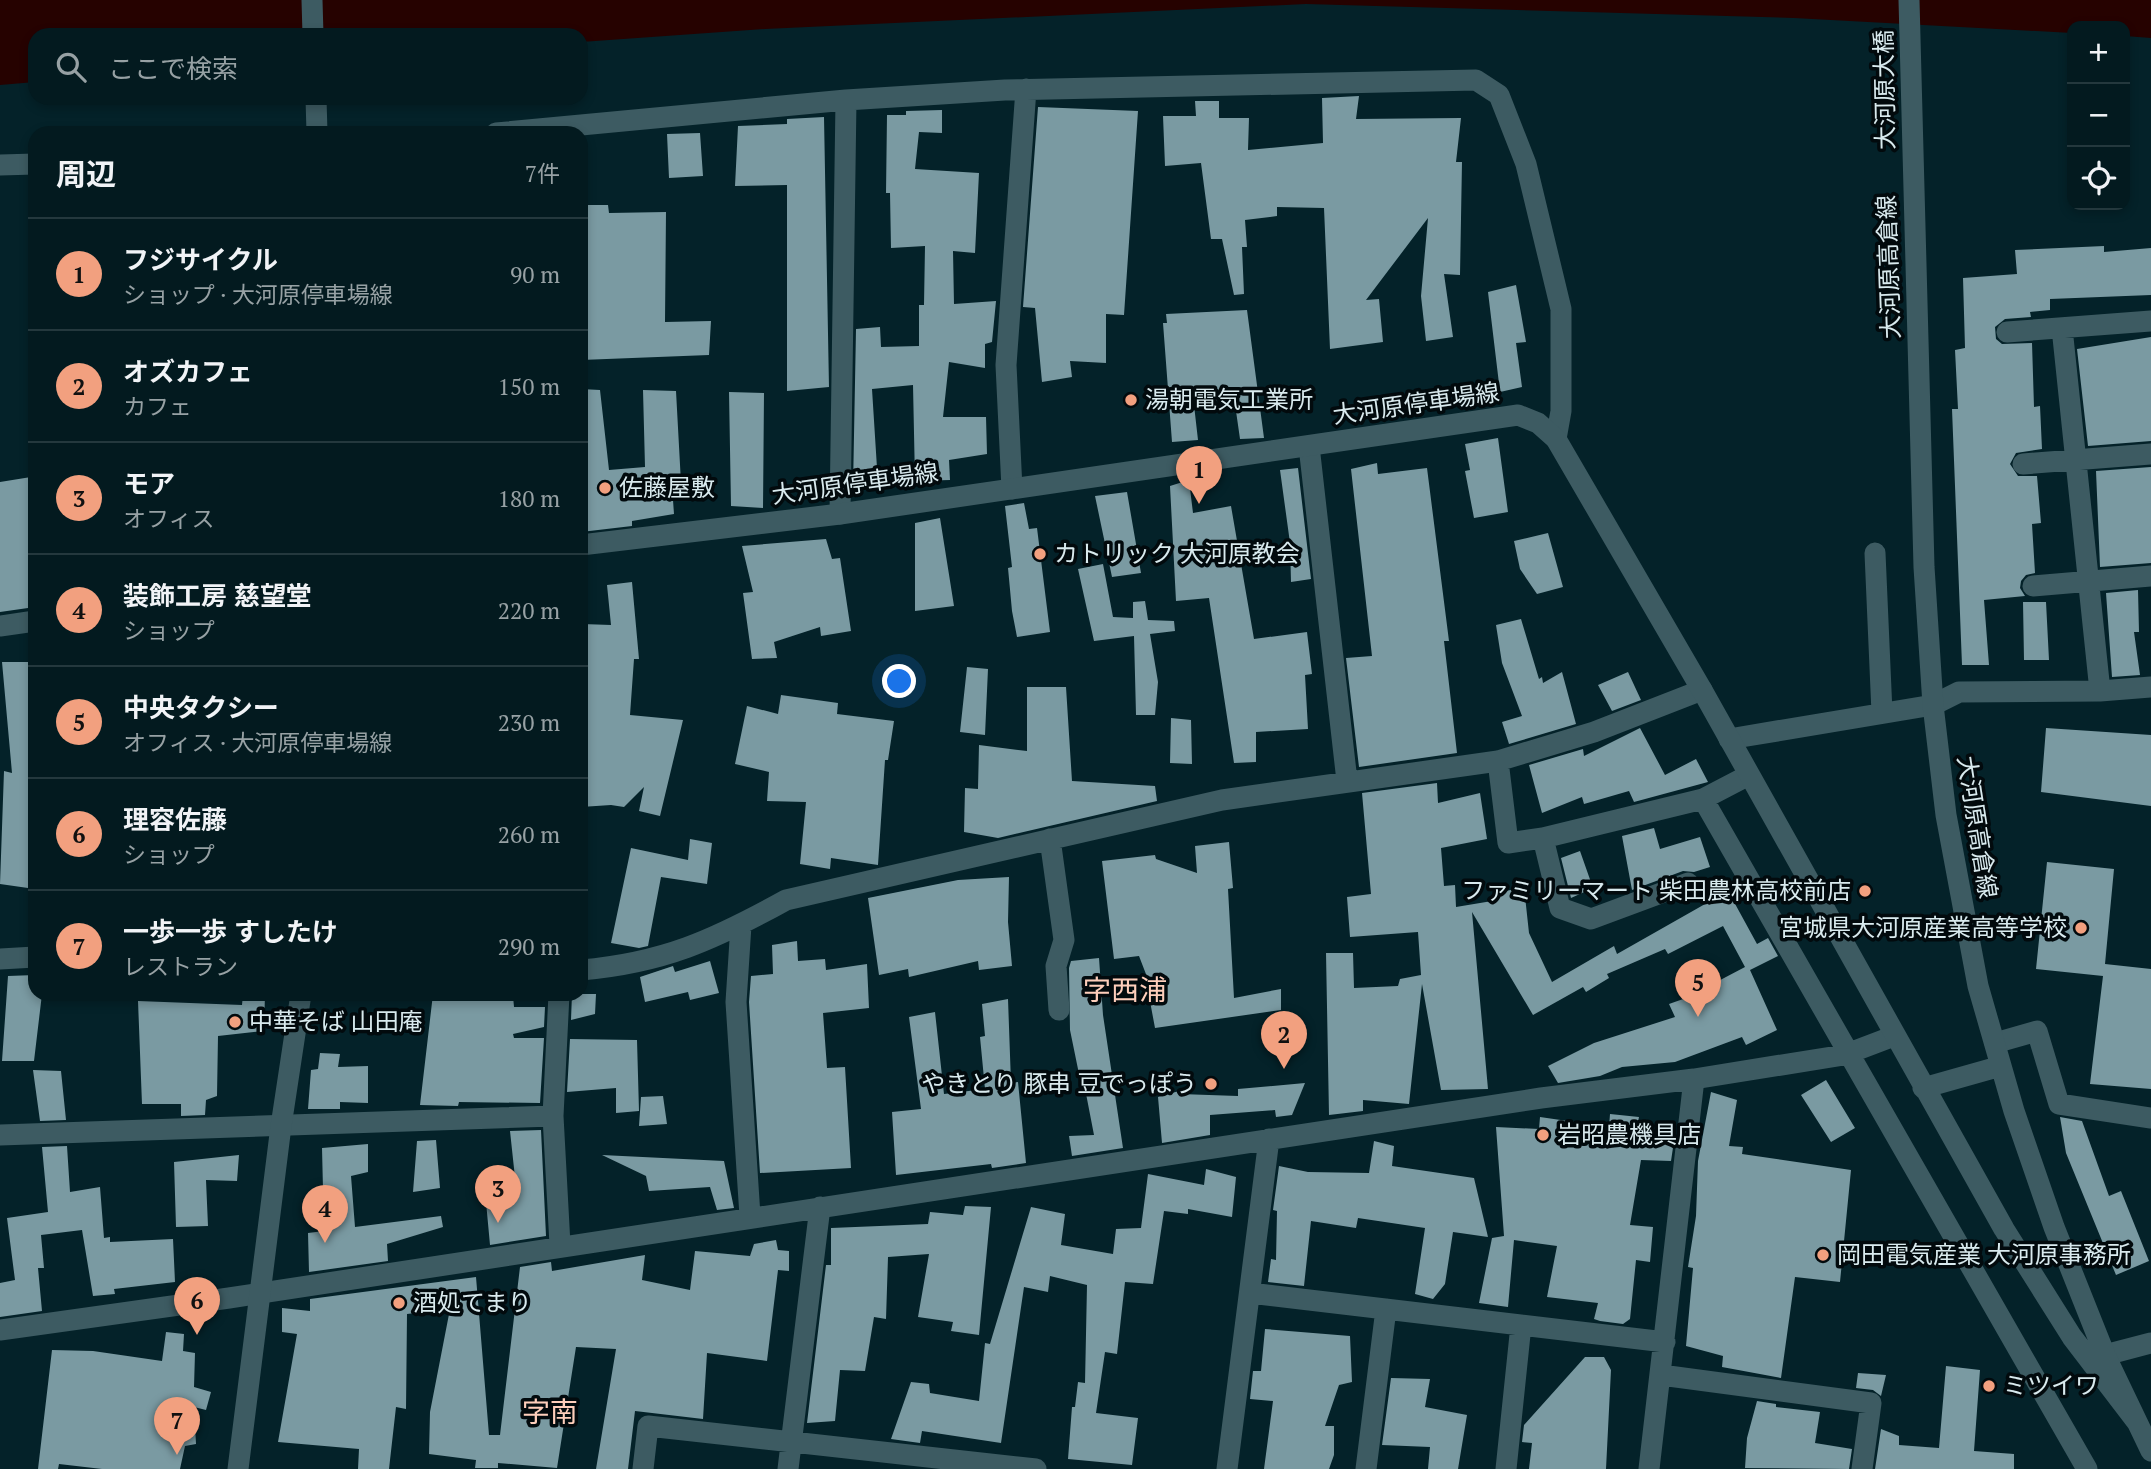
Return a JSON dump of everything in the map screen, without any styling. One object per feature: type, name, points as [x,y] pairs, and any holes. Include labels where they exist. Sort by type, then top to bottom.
[{"type":"street","points":[[312,0],[313,28]]},
{"type":"street","name":"大河原大橋","points":[[1909,0],[1913,180]]},
{"type":"street","points":[[570,126],[846,100],[1026,89],[1476,80],[1499,95],[1526,164],[1561,309],[1561,411],[1556,439]]},
{"type":"street","points":[[1012,489],[1006,365],[1026,89]]},
{"type":"street","points":[[840,514],[846,100]]},
{"type":"street","points":[[316,105],[317,126]]},
{"type":"street","points":[[0,165],[28,164]]},
{"type":"street","name":"大河原高倉線","points":[[1913,180],[1924,567],[1933,705],[1945,815],[1978,986],[2001,1066],[2054,1227],[2105,1355],[2151,1451]]},
{"type":"street","points":[[2007,332],[2151,321]]},
{"type":"street","points":[[2063,328],[2100,691]]},
{"type":"street","name":"大河原停車場線","points":[[588,544],[840,514],[1518,415],[1538,423],[1556,439],[1702,690],[1894,1037],[2004,1229],[2072,1337],[2137,1422]]},
{"type":"street","points":[[1309,446],[1347,782]]},
{"type":"street","points":[[2023,464],[2151,454]]},
{"type":"street","points":[[1875,553],[1882,713]]},
{"type":"street","points":[[2033,586],[2151,576]]},
{"type":"street","points":[[0,626],[28,622]]},
{"type":"street","points":[[1729,739],[1933,705],[1959,692],[2100,691],[2151,687]]},
{"type":"street","points":[[588,970],[632,965],[678,952],[741,925],[786,900],[1222,800],[1498,761],[1594,732],[1702,690]]},
{"type":"street","points":[[1498,761],[1508,843],[1544,838],[1703,799],[1749,775]]},
{"type":"street","points":[[1703,799],[2087,1469]]},
{"type":"street","points":[[1544,838],[1560,908],[1591,919],[1688,883]]},
{"type":"street","points":[[1050,839],[1064,940],[1056,966],[1059,1010]]},
{"type":"street","points":[[741,925],[736,1002],[750,1216]]},
{"type":"street","points":[[0,960],[28,958]]},
{"type":"street","points":[[238,1469],[281,1126],[301,1001]]},
{"type":"street","points":[[559,1001],[552,1116],[561,1245]]},
{"type":"street","points":[[1995,1043],[2037,1031],[2059,1104],[2151,1118]]},
{"type":"street","points":[[0,1330],[1541,1098],[1694,1079],[1849,1054],[1894,1037]]},
{"type":"street","points":[[1923,1088],[2001,1066]]},
{"type":"street","points":[[1649,1469],[1694,1079]]},
{"type":"street","points":[[0,1135],[552,1116]]},
{"type":"street","points":[[1227,1469],[1269,1139]]},
{"type":"street","points":[[788,1469],[821,1207]]},
{"type":"street","points":[[1250,1293],[1665,1342]]},
{"type":"street","points":[[1366,1469],[1386,1309]]},
{"type":"street","points":[[1506,1469],[1521,1325]]},
{"type":"street","points":[[2105,1355],[2151,1343]]},
{"type":"street","points":[[1661,1376],[1871,1403],[1862,1469]]},
{"type":"street","points":[[643,1469],[648,1426],[1036,1469]]},
{"type":"shaded area","points":[[0,0],[2151,0],[2151,38],[2130,36],[2130,21],[2067,21],[2067,33],[1794,18],[1306,4],[765,29],[588,42],[588,28],[28,28],[28,83],[0,85]]},
{"type":"building","points":[[1359,96],[1356,119],[1461,118],[1456,162],[1462,162],[1460,275],[1444,274],[1453,337],[1426,341],[1421,296],[1428,218],[1366,300],[1379,299],[1383,342],[1330,349],[1324,208],[1277,207],[1277,216],[1245,220],[1247,247],[1242,247],[1244,294],[1234,295],[1222,239],[1211,239],[1201,163],[1165,166],[1163,116],[1196,116],[1195,101],[1219,101],[1219,118],[1249,118],[1248,150],[1323,143],[1322,98]]},
{"type":"building","points":[[1038,107],[1138,111],[1124,315],[1106,314],[1106,363],[1070,361],[1072,377],[1042,382],[1035,308],[1023,307]]},
{"type":"building","points":[[942,110],[942,133],[919,132],[915,169],[979,173],[975,253],[953,251],[954,304],[996,301],[992,342],[985,344],[985,368],[949,362],[943,417],[986,417],[987,454],[949,460],[950,480],[915,481],[913,385],[872,389],[877,468],[867,471],[866,489],[853,488],[856,329],[880,327],[881,347],[919,346],[919,305],[924,305],[925,246],[891,248],[890,193],[886,193],[887,115],[906,115],[906,111]]},
{"type":"building","points":[[824,117],[829,387],[787,391],[787,185],[735,186],[738,126],[787,124],[787,119]]},
{"type":"building","points":[[700,133],[703,176],[669,178],[667,134]]},
{"type":"building","points":[[588,205],[608,205],[609,213],[666,212],[665,322],[711,321],[709,355],[588,360]]},
{"type":"building","points":[[2104,246],[2104,252],[2151,248],[2151,295],[2050,299],[2050,310],[2030,312],[2031,317],[2005,319],[1995,327],[1996,339],[2002,344],[2032,343],[2034,407],[2040,406],[2042,449],[2016,453],[2010,464],[2018,476],[2037,476],[2041,523],[2032,524],[2035,573],[2026,575],[2021,581],[2020,588],[2025,596],[1984,600],[1989,665],[1962,665],[1952,409],[1958,409],[1955,350],[1965,348],[1963,278],[2017,274],[2015,250]]},
{"type":"building","points":[[1516,285],[1526,342],[1516,343],[1522,387],[1500,392],[1488,292]]},
{"type":"building","points":[[1247,310],[1264,438],[1240,439],[1234,397],[1194,405],[1198,440],[1172,442],[1163,323],[1167,323],[1166,314]]},
{"type":"building","points":[[2151,337],[2151,441],[2088,446],[2077,349]]},
{"type":"building","points":[[588,389],[600,390],[609,470],[645,467],[643,390],[676,391],[681,483],[672,486],[674,514],[632,521],[632,526],[588,531]]},
{"type":"building","points":[[729,392],[764,393],[763,508],[731,506]]},
{"type":"building","points":[[1498,438],[1508,512],[1474,518],[1465,471],[1470,470],[1465,444]]},
{"type":"building","points":[[1377,463],[1378,474],[1427,468],[1449,641],[1444,641],[1457,753],[1359,767],[1346,658],[1372,656],[1351,469]]},
{"type":"building","points":[[2151,467],[2151,563],[2100,567],[2096,471]]},
{"type":"building","points":[[1298,468],[1311,579],[1291,582],[1290,543],[1280,470]]},
{"type":"building","points":[[28,477],[28,608],[0,612],[0,482]]},
{"type":"building","points":[[1189,480],[1193,513],[1231,506],[1254,639],[1307,632],[1312,674],[1305,675],[1308,729],[1256,732],[1256,762],[1234,763],[1209,598],[1176,601],[1170,486]]},
{"type":"building","points":[[1127,492],[1141,573],[1112,577],[1095,496]]},
{"type":"building","points":[[1024,503],[1029,529],[1037,528],[1050,632],[1017,637],[1008,568],[1012,567],[1005,506]]},
{"type":"building","points":[[940,518],[954,606],[915,611],[915,523]]},
{"type":"building","points":[[1548,533],[1563,587],[1537,594],[1520,569],[1514,541]]},
{"type":"building","points":[[826,539],[832,559],[840,558],[851,631],[821,636],[820,627],[774,642],[777,658],[752,659],[743,593],[753,592],[742,546]]},
{"type":"building","points":[[1103,564],[1113,617],[1133,618],[1133,602],[1145,601],[1148,620],[1174,621],[1175,631],[1150,634],[1158,682],[1155,715],[1136,715],[1134,636],[1094,641],[1078,569]]},
{"type":"building","points":[[632,582],[639,659],[634,659],[630,715],[683,720],[660,816],[639,811],[644,787],[624,807],[588,807],[588,624],[611,625],[607,585]]},
{"type":"building","points":[[2138,590],[2139,632],[2134,632],[2140,675],[2112,677],[2106,593]]},
{"type":"building","points":[[2023,602],[2046,602],[2049,660],[2024,660]]},
{"type":"building","points":[[1521,619],[1539,679],[1542,677],[1543,683],[1562,672],[1576,724],[1509,744],[1502,722],[1522,716],[1502,663],[1496,625]]},
{"type":"building","points":[[2,662],[28,662],[28,888],[0,884],[4,771],[12,773]]},
{"type":"building","points":[[967,667],[988,669],[985,735],[960,732]]},
{"type":"building","points":[[1628,672],[1641,700],[1612,711],[1598,685]]},
{"type":"building","points":[[1027,687],[1066,687],[1072,781],[1155,786],[1157,801],[998,838],[964,832],[965,788],[978,789],[979,745],[1027,751]]},
{"type":"building","points":[[781,695],[838,703],[837,714],[894,721],[888,760],[885,760],[878,865],[831,858],[830,869],[800,864],[806,802],[767,801],[769,772],[735,764],[747,706],[778,714]]},
{"type":"building","points":[[1171,718],[1191,720],[1192,764],[1170,763]]},
{"type":"building","points":[[1640,728],[1665,775],[1696,759],[1708,782],[1634,802],[1629,791],[1584,804],[1582,797],[1542,813],[1529,765],[1583,749],[1584,756]]},
{"type":"building","points":[[2046,728],[2151,735],[2151,806],[2041,792]]},
{"type":"building","points":[[1437,783],[1438,803],[1480,793],[1487,839],[1441,848],[1444,886],[1455,885],[1456,907],[1498,900],[1497,893],[1524,887],[1529,933],[1552,982],[1614,946],[1617,954],[1728,891],[1757,944],[1768,938],[1778,956],[1750,970],[1777,1030],[1746,1045],[1742,1037],[1675,1062],[1622,1067],[1600,1076],[1558,1083],[1548,1066],[1594,1043],[1675,1017],[1669,1004],[1745,967],[1723,926],[1668,954],[1665,949],[1607,974],[1609,978],[1586,992],[1583,987],[1533,1015],[1472,912],[1488,1089],[1441,1090],[1422,984],[1409,1104],[1363,1100],[1363,1111],[1329,1115],[1326,953],[1353,953],[1354,988],[1398,986],[1400,979],[1421,975],[1418,932],[1350,937],[1347,897],[1371,894],[1362,793]]},
{"type":"building","points":[[1654,828],[1660,849],[1700,837],[1710,867],[1694,872],[1683,871],[1632,890],[1622,836]]},
{"type":"building","points":[[690,839],[712,843],[707,884],[661,877],[648,946],[639,948],[611,943],[631,848],[688,860]]},
{"type":"building","points":[[1229,842],[1233,888],[1228,889],[1234,998],[1281,989],[1281,1010],[1155,1028],[1149,996],[1154,995],[1139,956],[1114,959],[1102,861],[1155,855],[1156,859],[1197,873],[1195,846]]},
{"type":"building","points":[[1580,851],[1593,888],[1571,898],[1561,858]]},
{"type":"building","points":[[2047,862],[2114,869],[2105,964],[2151,969],[2151,1089],[2090,1084],[2103,976],[2036,969]]},
{"type":"building","points":[[1009,877],[1008,922],[1012,966],[979,970],[978,961],[909,977],[908,969],[879,975],[868,898],[958,880]]},
{"type":"building","points":[[797,941],[798,961],[825,959],[826,970],[867,964],[869,1008],[823,1013],[827,1068],[845,1067],[851,1168],[760,1173],[749,1002],[751,976],[773,974],[772,945]]},
{"type":"building","points":[[1099,958],[1103,1015],[1123,1148],[1072,1156],[1069,1136],[1094,1135],[1082,1073],[1079,1074],[1070,1030],[1069,968],[1071,961]]},
{"type":"building","points":[[710,961],[719,993],[690,1000],[688,992],[645,1002],[640,977],[673,966],[675,972]]},
{"type":"building","points":[[28,975],[28,1001],[41,1001],[34,1061],[2,1061],[8,976]]},
{"type":"building","points":[[588,994],[596,994],[595,1014],[571,1020],[572,1001],[588,1001]]},
{"type":"building","points":[[1008,999],[1011,1083],[1018,1082],[1026,1163],[992,1168],[991,1164],[896,1175],[892,1112],[921,1109],[909,1017],[935,1012],[944,1094],[985,1089],[980,1037],[985,1036],[982,1004]]},
{"type":"building","points":[[138,1001],[242,1005],[242,1001],[265,1001],[264,1031],[218,1036],[217,1096],[206,1100],[205,1115],[181,1116],[181,1104],[142,1104]]},
{"type":"building","points":[[432,1001],[513,1001],[514,1007],[545,1007],[544,1027],[513,1034],[514,1038],[544,1038],[540,1103],[459,1102],[458,1106],[420,1105]]},
{"type":"building","points":[[570,1039],[637,1040],[639,1111],[616,1113],[616,1088],[567,1092]]},
{"type":"building","points":[[320,1053],[340,1054],[338,1067],[368,1066],[368,1103],[340,1102],[340,1109],[308,1109],[311,1070],[318,1069]]},
{"type":"building","points":[[33,1070],[61,1071],[66,1120],[40,1121]]},
{"type":"building","points":[[1826,1080],[1855,1128],[1831,1142],[1801,1095]]},
{"type":"building","points":[[1305,1083],[1292,1115],[1276,1117],[1275,1110],[1210,1115],[1210,1135],[1162,1143],[1158,1097],[1179,1091],[1180,1094],[1238,1096],[1238,1089]]},
{"type":"building","points":[[1711,1092],[1737,1100],[1729,1146],[1743,1147],[1742,1154],[1851,1170],[1840,1282],[1795,1277],[1781,1378],[1722,1367],[1723,1356],[1686,1346],[1693,1268],[1688,1267],[1696,1216],[1698,1161]]},
{"type":"building","points":[[663,1096],[667,1124],[639,1126],[641,1097]]},
{"type":"building","points":[[1610,1114],[1639,1117],[1635,1137],[1674,1141],[1671,1161],[1641,1160],[1630,1225],[1653,1227],[1650,1262],[1636,1260],[1630,1319],[1623,1324],[1600,1321],[1594,1319],[1598,1303],[1547,1297],[1557,1246],[1514,1240],[1508,1307],[1479,1303],[1492,1238],[1504,1236],[1496,1127],[1539,1129],[1540,1117],[1609,1127]]},
{"type":"building","points":[[2060,1117],[2082,1121],[2109,1196],[2121,1191],[2149,1261],[2116,1275],[2066,1153]]},
{"type":"building","points":[[541,1130],[546,1236],[490,1245],[485,1191],[516,1187],[510,1131]]},
{"type":"building","points":[[436,1140],[440,1188],[413,1192],[417,1141]]},
{"type":"building","points":[[1374,1141],[1394,1146],[1392,1166],[1474,1178],[1488,1237],[1453,1232],[1445,1284],[1433,1299],[1415,1294],[1425,1228],[1358,1218],[1356,1228],[1311,1221],[1304,1286],[1268,1282],[1271,1259],[1276,1260],[1277,1211],[1273,1210],[1279,1166],[1308,1172],[1369,1173]]},
{"type":"building","points":[[368,1144],[368,1172],[351,1176],[355,1227],[441,1216],[443,1227],[387,1244],[388,1261],[309,1272],[308,1233],[324,1231],[322,1148]]},
{"type":"building","points":[[67,1146],[70,1192],[100,1187],[104,1238],[110,1237],[110,1242],[173,1239],[175,1282],[114,1289],[115,1294],[93,1296],[82,1230],[41,1235],[44,1268],[38,1268],[42,1311],[0,1317],[0,1283],[15,1280],[7,1218],[48,1212],[42,1147]]},
{"type":"building","points":[[239,1155],[237,1181],[206,1180],[208,1226],[176,1227],[174,1162]]},
{"type":"building","points":[[602,1155],[724,1161],[734,1208],[717,1210],[710,1187],[649,1191],[646,1176]]},
{"type":"building","points":[[1206,1169],[1236,1177],[1232,1217],[1188,1209],[1188,1214],[1164,1211],[1153,1284],[1125,1282],[1117,1354],[1105,1352],[1096,1413],[1138,1418],[1132,1465],[1068,1459],[1072,1407],[1075,1407],[1078,1382],[1085,1383],[1087,1285],[1050,1276],[1048,1292],[1024,1287],[1001,1443],[922,1431],[920,1443],[891,1439],[911,1382],[929,1384],[930,1393],[979,1401],[985,1343],[990,1344],[1031,1207],[1065,1214],[1061,1245],[1113,1254],[1116,1229],[1141,1228],[1148,1174],[1204,1185]]},
{"type":"building","points":[[965,1206],[991,1207],[979,1335],[951,1331],[953,1322],[918,1317],[929,1254],[888,1257],[886,1319],[874,1317],[865,1371],[840,1370],[835,1421],[807,1423],[826,1265],[831,1265],[831,1228],[928,1224],[930,1212],[963,1215]]},
{"type":"building","points":[[776,1240],[778,1250],[789,1251],[789,1271],[778,1270],[767,1361],[707,1353],[703,1419],[635,1411],[628,1469],[596,1469],[616,1349],[576,1347],[557,1468],[498,1463],[498,1468],[475,1468],[476,1460],[429,1454],[430,1412],[450,1309],[407,1314],[406,1409],[396,1407],[389,1469],[358,1469],[359,1449],[278,1442],[297,1334],[282,1332],[282,1308],[310,1311],[310,1299],[476,1277],[489,1435],[500,1435],[520,1267],[551,1262],[552,1271],[645,1255],[642,1280],[690,1290],[695,1251],[750,1256],[754,1244]]},
{"type":"building","points":[[1265,1329],[1350,1336],[1352,1382],[1339,1385],[1325,1426],[1334,1426],[1334,1455],[1329,1469],[1264,1469],[1273,1401],[1250,1399],[1253,1371],[1261,1371]]},
{"type":"building","points":[[166,1332],[184,1334],[183,1351],[195,1353],[194,1387],[211,1392],[206,1410],[194,1407],[196,1444],[185,1446],[180,1469],[102,1469],[59,1464],[58,1469],[38,1469],[52,1350],[93,1351],[162,1361]]},
{"type":"building","points":[[1585,1357],[1604,1357],[1611,1370],[1606,1469],[1529,1469],[1532,1443],[1522,1442],[1524,1425]]},
{"type":"building","points":[[1946,1366],[1980,1370],[1974,1451],[2014,1454],[2014,1469],[1875,1469],[1881,1429],[1899,1436],[1899,1445],[1939,1448]]},
{"type":"building","points":[[1858,1373],[1886,1375],[1881,1396],[1873,1390],[1856,1388]]},
{"type":"building","points":[[1391,1378],[1430,1379],[1425,1407],[1467,1415],[1458,1469],[1428,1469],[1430,1447],[1382,1445]]},
{"type":"building","points":[[1757,1401],[1776,1404],[1776,1407],[1820,1412],[1815,1443],[1852,1449],[1849,1469],[1745,1468],[1747,1438]]},
{"type":"place","name":"湯朝電気工業所","points":[[1131,400]]},
{"type":"place","name":"佐藤屋敷","points":[[605,488]]},
{"type":"place","name":"フジサイクル","points":[[1199,504]]},
{"type":"place","name":"カトリック 大河原教会","points":[[1040,554]]},
{"type":"place","name":"ファミリーマート 柴田農林高校前店","points":[[1865,891]]},
{"type":"place","name":"宮城県大河原産業高等学校","points":[[2081,928]]},
{"type":"place","name":"中央タクシー","points":[[1698,1017]]},
{"type":"place","name":"中華そば 山田庵","points":[[235,1022]]},
{"type":"place","name":"オズカフェ","points":[[1284,1069]]},
{"type":"place","name":"やきとり 豚串 豆でっぽう","points":[[1211,1084]]},
{"type":"place","name":"岩昭農機具店","points":[[1543,1135]]},
{"type":"place","name":"モア","points":[[498,1223]]},
{"type":"place","name":"装飾工房 慈望堂","points":[[325,1243]]},
{"type":"place","name":"岡田電気産業 大河原事務所","points":[[1823,1255]]},
{"type":"place","name":"酒処てまり","points":[[399,1303]]},
{"type":"place","name":"理容佐藤","points":[[197,1335]]},
{"type":"place","name":"ミツイワ","points":[[1989,1386]]},
{"type":"place","name":"一歩一歩 すしたけ","points":[[177,1455]]},
{"type":"district","name":"字西浦","points":[[1125,990]]},
{"type":"district","name":"字南","points":[[550,1412]]}]
